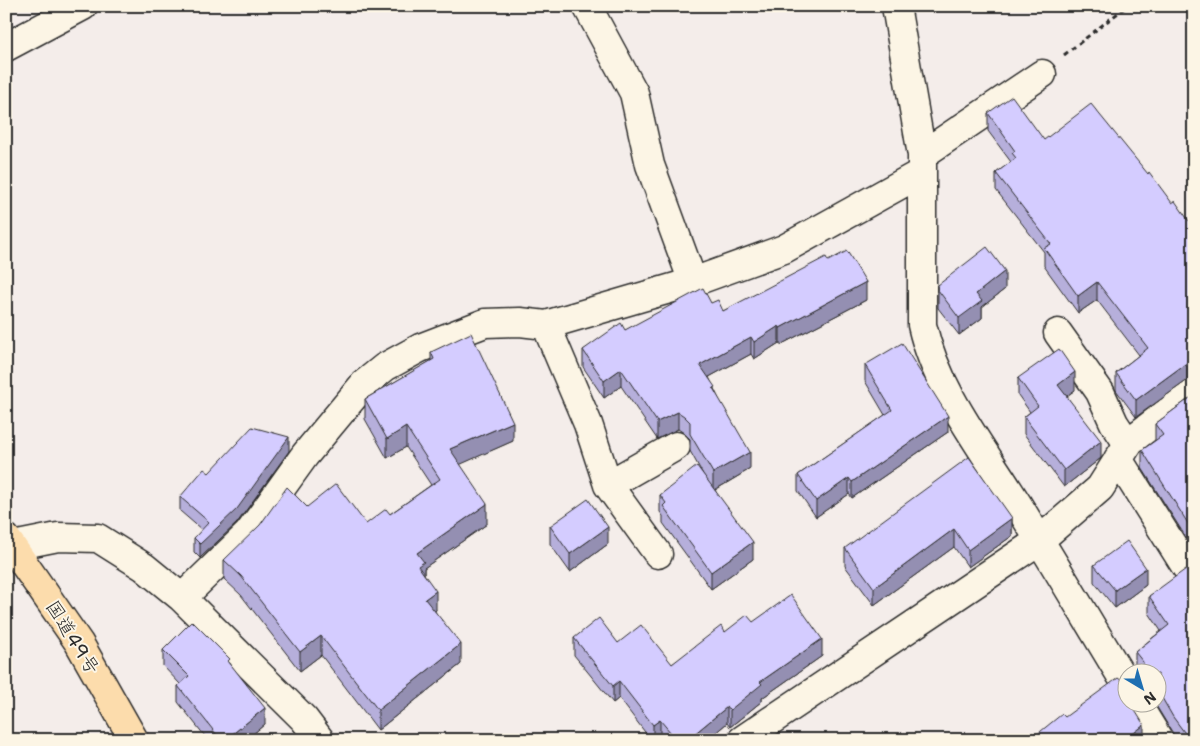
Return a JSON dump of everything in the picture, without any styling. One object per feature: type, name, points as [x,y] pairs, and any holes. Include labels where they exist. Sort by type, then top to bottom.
[{"type":"highway","name":"国道49号","points":[[10,542],[79,643],[134,740]]},
{"type":"street","points":[[6,47],[83,6]]},
{"type":"street","points":[[587,6],[634,93],[650,165],[693,282]]},
{"type":"street","points":[[896,6],[922,164],[922,325],[928,352],[941,383],[1040,540],[1118,670]]},
{"type":"street","points":[[182,598],[249,533],[306,455],[364,384],[385,367],[420,348],[486,323],[520,322],[546,326],[693,282],[784,249],[922,164],[1042,74]]},
{"type":"street","points":[[546,326],[588,424],[608,485],[658,554]]},
{"type":"street","points":[[1058,332],[1100,392],[1114,423],[1123,452],[1186,567],[1194,573]]},
{"type":"street","points":[[742,740],[772,732],[1040,540],[1100,488],[1123,452],[1194,392]]},
{"type":"street","points":[[608,485],[676,446]]},
{"type":"street","points":[[10,542],[58,537],[98,538],[144,568],[182,598],[304,719],[320,740]]},
{"type":"street","points":[[1143,714],[1159,740]]},
{"type":"path","points":[[1042,74],[1127,6]]},
{"type":"building","points":[[1012,96],[1044,140],[1091,104],[1148,174],[1149,172],[1172,203],[1175,201],[1189,221],[1194,218],[1194,360],[1192,359],[1136,400],[1116,373],[1148,348],[1097,282],[1078,296],[1044,248],[1051,244],[996,173],[1016,158],[1012,153],[1015,151],[988,113]]},
{"type":"building","points":[[987,247],[1005,271],[976,294],[982,301],[959,318],[938,290],[938,285]]},
{"type":"building","points":[[847,251],[866,282],[780,328],[779,326],[754,342],[751,337],[700,365],[715,387],[713,388],[750,452],[713,473],[690,434],[690,422],[684,416],[678,412],[657,422],[621,369],[604,381],[583,350],[621,323],[625,330],[703,288],[711,303],[718,300],[723,311],[826,257],[828,261]]},
{"type":"building","points":[[471,333],[513,422],[450,449],[487,504],[417,553],[424,562],[418,566],[436,591],[425,599],[461,644],[378,710],[321,636],[300,652],[241,576],[224,560],[260,525],[287,487],[307,507],[336,484],[366,524],[386,509],[390,514],[440,479],[406,427],[387,439],[365,399],[434,359],[431,352]]},
{"type":"building","points":[[902,343],[948,416],[852,482],[849,478],[816,501],[798,475],[892,410],[865,365]]},
{"type":"building","points":[[1059,349],[1075,372],[1058,385],[1101,441],[1064,470],[1024,417],[1038,406],[1018,378]]},
{"type":"building","points":[[1194,395],[1194,533],[1142,450],[1163,435],[1155,424]]},
{"type":"building","points":[[252,427],[289,437],[237,509],[200,544],[194,538],[209,522],[180,497],[204,469],[209,473]]},
{"type":"building","points":[[969,457],[1012,518],[968,550],[954,529],[874,588],[845,548]]},
{"type":"building","points":[[697,466],[753,542],[711,572],[663,506],[666,503],[660,495]]},
{"type":"building","points":[[588,499],[608,527],[570,554],[550,526]]},
{"type":"building","points":[[1127,541],[1146,568],[1115,590],[1094,565]]},
{"type":"building","points":[[1186,569],[1194,571],[1194,740],[1190,740],[1168,708],[1168,664],[1143,664],[1135,652],[1169,625],[1149,596]]},
{"type":"building","points":[[791,595],[822,639],[760,682],[762,684],[730,710],[727,707],[687,740],[677,740],[660,720],[653,725],[619,681],[613,686],[574,638],[599,618],[618,643],[641,625],[672,664],[721,626],[725,632],[747,615],[753,622]]},
{"type":"building","points":[[192,621],[230,659],[228,661],[265,708],[225,740],[221,740],[178,686],[189,676],[163,650]]},
{"type":"building","points":[[1118,678],[1118,714],[1137,714],[1144,725],[1125,740],[1030,740],[1062,714],[1065,717]]}]
